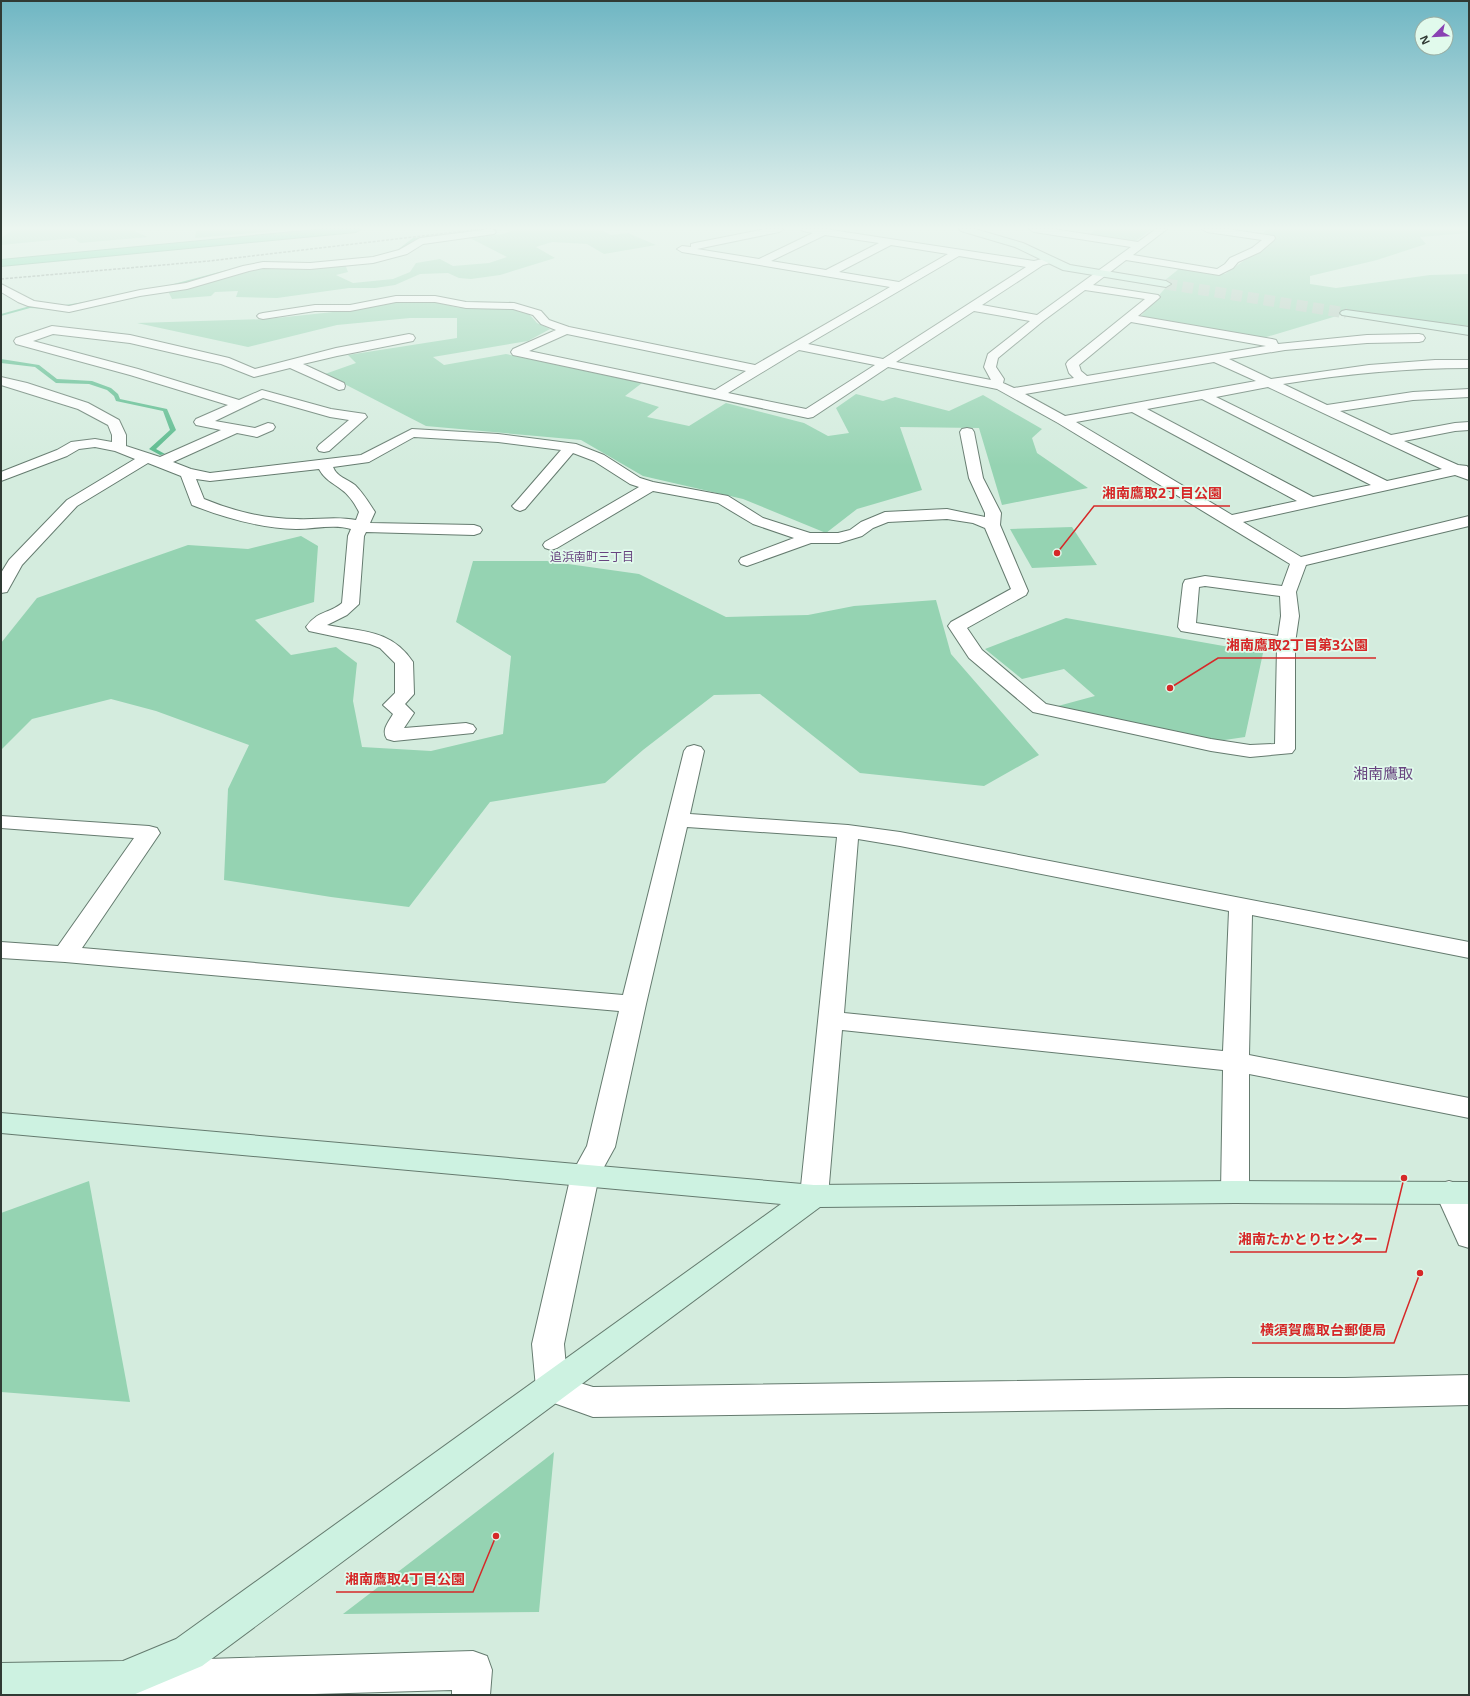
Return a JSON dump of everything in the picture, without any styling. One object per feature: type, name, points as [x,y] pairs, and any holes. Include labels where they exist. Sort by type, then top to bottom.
[{"type":"street","points":[[63,308],[69,309]]},
{"type":"street","points":[[52,330],[47,324],[46,319],[73,308]]},
{"type":"street","points":[[263,316],[315,308]]},
{"type":"street","points":[[521,308],[537,313],[545,322],[566,330],[757,369]]},
{"type":"street","points":[[718,394],[757,369],[863,308]]},
{"type":"street","points":[[566,330],[517,352],[808,414],[970,308]]},
{"type":"street","points":[[979,308],[1039,318]]},
{"type":"street","points":[[995,385],[998,379],[990,367],[992,357],[1039,318],[1053,308]]},
{"type":"street","points":[[1084,380],[1075,373],[1072,364],[1141,308]]},
{"type":"street","points":[[1346,313],[1469,331]]},
{"type":"street","points":[[1130,318],[1285,346]]},
{"type":"street","points":[[1419,338],[1427,325]]},
{"type":"street","points":[[240,404],[134,372],[20,341],[52,330],[130,339],[225,361],[254,373],[336,352],[409,338]]},
{"type":"street","points":[[1014,392],[1285,346],[1367,339],[1419,338],[1451,364]]},
{"type":"street","points":[[797,346],[995,385],[1014,392],[1231,520],[1299,562],[1469,521]]},
{"type":"street","points":[[134,372],[186,352]]},
{"type":"street","points":[[1216,358],[1390,439],[1465,471]]},
{"type":"street","points":[[292,364],[339,386]]},
{"type":"street","points":[[1063,420],[1268,382],[1344,370],[1401,366],[1469,364]]},
{"type":"street","points":[[1,381],[22,386],[83,406],[114,423],[119,435],[119,448]]},
{"type":"street","points":[[1326,409],[1413,396],[1469,393]]},
{"type":"street","points":[[268,426],[257,433],[201,422],[262,394],[330,413],[360,417],[324,456]]},
{"type":"street","points":[[1203,395],[1384,486]]},
{"type":"street","points":[[1134,408],[1311,502]]},
{"type":"street","points":[[1390,439],[1455,427],[1469,426]]},
{"type":"street","points":[[1,588],[15,563],[72,503],[155,460],[235,429]]},
{"type":"street","points":[[967,432],[976,478],[993,513],[992,525],[1020,591],[958,626],[975,654],[1040,708],[1235,749],[1250,751],[1285,749],[1286,643],[1290,616],[1288,592],[1299,562]]},
{"type":"street","points":[[1,477],[62,453],[76,445],[95,443],[119,448],[187,473],[210,477],[324,456],[364,460],[412,434],[498,438],[571,447],[599,458],[635,481],[651,486],[723,500],[758,521],[809,538],[839,538],[856,533],[867,525],[886,517],[947,514],[992,525]]},
{"type":"street","points":[[520,506],[571,447]]},
{"type":"street","points":[[324,456],[328,475],[348,487],[358,498],[367,512],[356,536],[350,604],[345,610],[320,619],[315,627],[331,632],[386,643],[404,662],[405,694],[394,705],[404,713],[394,729],[394,735],[466,729]]},
{"type":"street","points":[[1231,520],[1384,486],[1465,471]]},
{"type":"street","points":[[187,473],[197,502],[218,511],[250,518],[296,524],[350,522],[361,527],[474,530]]},
{"type":"street","points":[[551,545],[651,486]]},
{"type":"street","points":[[746,561],[809,538]]},
{"type":"street","points":[[1286,643],[1187,627],[1191,584],[1205,581],[1288,592]]},
{"type":"street","points":[[552,1388],[548,1344],[585,1175],[601,1147],[633,1004],[694,751]]},
{"type":"street","points":[[678,820],[848,831],[900,839],[1469,950]]},
{"type":"street","points":[[1,822],[148,833],[65,954]]},
{"type":"street","points":[[123,1680],[189,1653],[814,1196],[848,831]]},
{"type":"street","points":[[1235,1192],[1236,1062],[1240,906]]},
{"type":"street","points":[[1,950],[65,954],[633,1004]]},
{"type":"street","points":[[830,1020],[1236,1062],[1469,1108]]},
{"type":"street","points":[[1,1123],[814,1196],[1235,1192],[1459,1192],[1469,1236]]},
{"type":"street","points":[[552,1388],[593,1402],[1228,1393],[1345,1393],[1469,1390]]},
{"type":"street","points":[[1,1682],[474,1670],[471,1695]]},
{"type":"green space","points":[[361,308],[510,308],[529,314],[537,323],[550,329],[528,341],[433,357],[444,365],[506,354],[642,383],[625,396],[659,407],[647,417],[689,426],[726,403],[804,423],[828,436],[849,433],[836,408],[856,394],[883,401],[895,397],[949,411],[983,395],[1042,429],[1032,438],[1037,453],[1088,488],[1002,505],[979,428],[900,427],[922,490],[857,509],[826,533],[743,499],[643,476],[581,440],[426,426],[325,374],[356,363],[348,355],[457,338],[457,318],[410,318],[337,325],[248,347],[137,323],[267,319]]},
{"type":"green space","points":[[1148,308],[1469,308],[1469,326],[1350,312],[1263,338],[1140,317]]},
{"type":"green space","points":[[1072,527],[1097,565],[1032,568],[1010,529]]},
{"type":"green space","points":[[301,536],[318,546],[314,602],[255,620],[291,655],[336,647],[357,663],[353,701],[362,747],[431,751],[503,734],[511,656],[456,622],[473,561],[547,561],[639,574],[726,617],[808,615],[854,606],[936,600],[951,654],[1039,755],[984,786],[860,773],[760,694],[714,695],[643,750],[605,783],[490,802],[409,907],[331,897],[224,880],[228,789],[249,745],[156,711],[111,699],[32,719],[1,750],[1,643],[37,598],[188,545],[248,549]]},
{"type":"green space","points":[[1066,618],[1263,653],[1245,737],[1211,742],[1058,706],[1095,696],[1064,669],[1022,679],[985,649]]},
{"type":"green space","points":[[89,1181],[130,1402],[1,1392],[1,1213]]},
{"type":"green space","points":[[554,1452],[539,1612],[343,1614],[544,1460]]},
{"type":"waterway","points":[[1,315],[26,308]]},
{"type":"waterway","points":[[1,361],[37,366],[56,381],[90,382],[109,389],[116,395],[118,400],[165,410],[173,430],[152,449],[162,454]]},
{"type":"tunnel","points":[[1316,308],[1346,313]]},
{"type":"place","name":"湘南鷹取2丁目公園","points":[[1057,553]]},
{"type":"place","name":"湘南鷹取2丁目第3公園","points":[[1170,688]]},
{"type":"place","name":"湘南たかとりセンター","points":[[1404,1178]]},
{"type":"place","name":"横須賀鷹取台郵便局","points":[[1420,1273]]},
{"type":"place","name":"湘南鷹取4丁目公園","points":[[496,1536]]},
{"type":"district","name":"追浜南町三丁目","points":[[592,557]]},
{"type":"district","name":"湘南鷹取","points":[[1383,774]]}]
